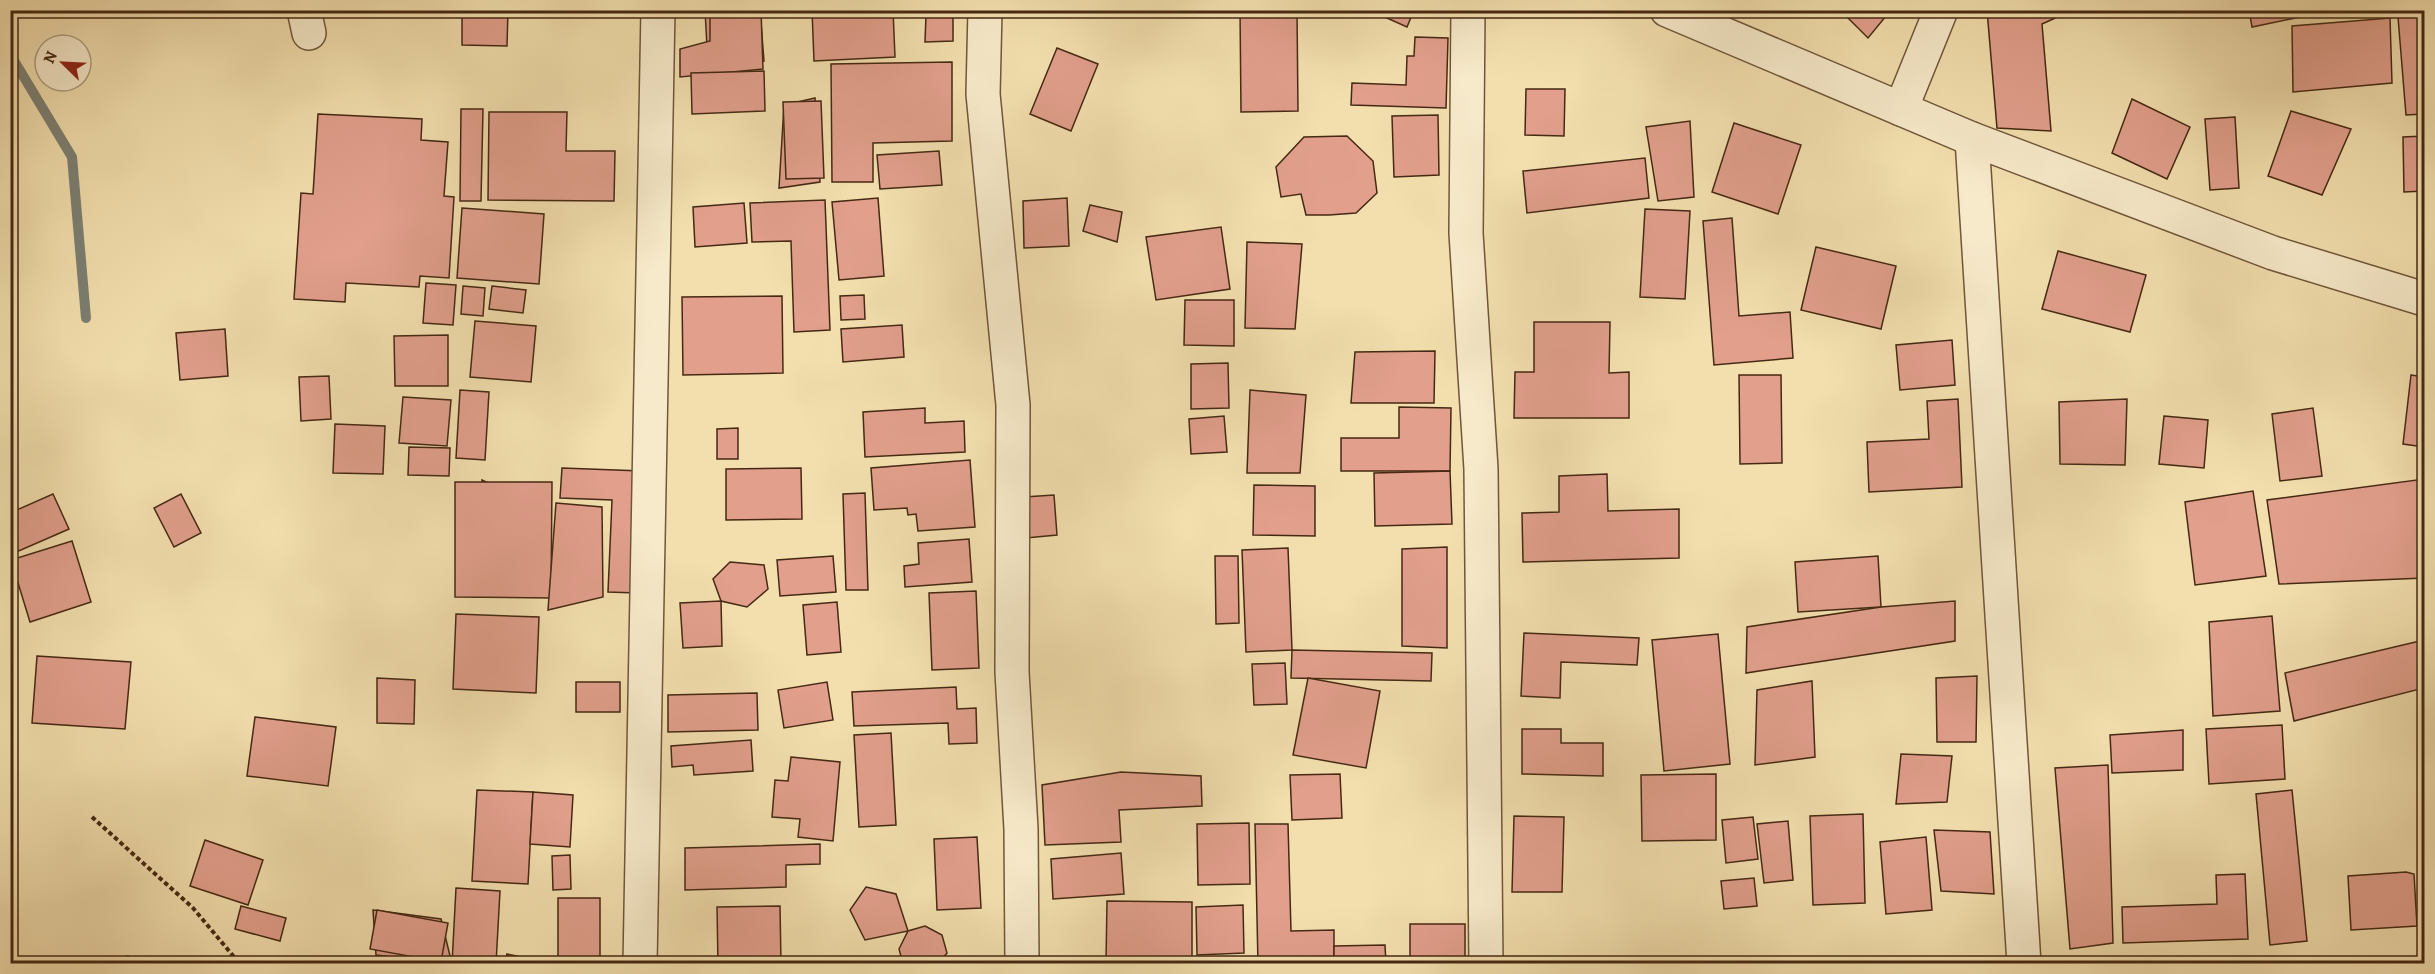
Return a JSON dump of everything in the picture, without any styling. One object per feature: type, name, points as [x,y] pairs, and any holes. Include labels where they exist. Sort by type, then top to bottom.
[{"type":"street","points":[[640,963],[658,10]]},
{"type":"street","points":[[985,10],[984,94],[1013,405],[1012,672],[1021,829],[1022,963]]},
{"type":"street","points":[[1468,10],[1466,233],[1481,469],[1486,963]]},
{"type":"street","points":[[1667,10],[1972,139],[2273,253],[2424,299]]},
{"type":"street","points":[[1901,109],[1941,10]]},
{"type":"street","points":[[1972,139],[2024,963]]},
{"type":"path","points":[[92,816],[193,908],[240,963]]},
{"type":"building","points":[[462,10],[508,10],[507,46],[462,45]]},
{"type":"building","points":[[705,10],[760,10],[764,61],[708,65]]},
{"type":"building","points":[[710,10],[761,10],[763,69],[680,77],[680,49],[710,41]]},
{"type":"building","points":[[812,10],[893,10],[895,57],[814,61]]},
{"type":"building","points":[[1240,10],[1297,10],[1298,111],[1241,112]]},
{"type":"building","points":[[1369,10],[1414,10],[1407,27]]},
{"type":"building","points":[[1840,10],[1891,10],[1868,38]]},
{"type":"building","points":[[1987,10],[2073,10],[2042,24],[2051,131],[1997,128]]},
{"type":"building","points":[[2249,10],[2334,10],[2252,27]]},
{"type":"building","points":[[953,14],[953,41],[925,42],[926,15]]},
{"type":"building","points":[[2424,15],[2424,114],[2406,115],[2398,17]]},
{"type":"building","points":[[2390,18],[2392,83],[2293,92],[2292,26]]},
{"type":"building","points":[[1415,37],[1448,38],[1446,108],[1351,105],[1352,83],[1406,85],[1407,56],[1414,56]]},
{"type":"building","points":[[1057,48],[1098,64],[1071,131],[1030,114]]},
{"type":"building","points":[[952,62],[952,141],[873,143],[873,182],[832,182],[831,64]]},
{"type":"building","points":[[764,71],[765,111],[692,114],[691,73]]},
{"type":"building","points":[[1526,89],[1565,89],[1564,136],[1525,135]]},
{"type":"building","points":[[815,98],[820,182],[779,188],[784,105]]},
{"type":"building","points":[[2132,99],[2190,127],[2167,179],[2112,153]]},
{"type":"building","points":[[821,101],[824,178],[786,179],[783,102]]},
{"type":"building","points":[[461,109],[483,109],[481,201],[460,201]]},
{"type":"building","points":[[2291,111],[2351,129],[2322,195],[2268,176]]},
{"type":"building","points":[[489,112],[567,112],[566,151],[615,151],[614,201],[488,200]]},
{"type":"building","points":[[318,114],[422,119],[421,140],[448,142],[444,196],[454,197],[449,278],[420,276],[419,287],[346,283],[345,302],[294,299],[301,193],[313,194]]},
{"type":"building","points":[[1438,115],[1439,175],[1394,177],[1392,116]]},
{"type":"building","points":[[2235,117],[2239,188],[2210,190],[2205,119]]},
{"type":"building","points":[[1690,121],[1694,197],[1658,201],[1646,127]]},
{"type":"building","points":[[1734,123],[1801,145],[1778,214],[1712,192]]},
{"type":"building","points":[[1347,136],[1373,161],[1377,193],[1356,213],[1306,215],[1301,194],[1281,197],[1276,167],[1304,137]]},
{"type":"building","points":[[2424,136],[2424,191],[2404,192],[2403,137]]},
{"type":"building","points":[[939,151],[942,185],[880,189],[877,155]]},
{"type":"building","points":[[1645,158],[1649,198],[1527,213],[1523,171]]},
{"type":"building","points":[[878,198],[884,276],[839,280],[832,202]]},
{"type":"building","points":[[1067,198],[1069,246],[1024,248],[1023,201]]},
{"type":"building","points":[[825,200],[830,330],[794,332],[791,241],[752,242],[750,203]]},
{"type":"building","points":[[744,203],[747,243],[695,247],[693,207]]},
{"type":"building","points":[[1090,205],[1122,212],[1117,242],[1083,231]]},
{"type":"building","points":[[462,208],[544,214],[539,284],[457,278]]},
{"type":"building","points":[[1645,209],[1690,211],[1685,299],[1640,297]]},
{"type":"building","points":[[1732,218],[1739,316],[1790,312],[1793,358],[1714,365],[1703,221]]},
{"type":"building","points":[[1221,227],[1230,289],[1156,300],[1146,237]]},
{"type":"building","points":[[1247,242],[1302,244],[1295,329],[1245,328]]},
{"type":"building","points":[[1816,247],[1896,266],[1881,329],[1801,310]]},
{"type":"building","points":[[2058,251],[2146,275],[2130,332],[2042,309]]},
{"type":"building","points":[[426,283],[456,285],[453,325],[423,323]]},
{"type":"building","points":[[463,286],[485,288],[483,316],[461,314]]},
{"type":"building","points":[[492,286],[526,290],[523,313],[489,309]]},
{"type":"building","points":[[864,295],[865,319],[841,320],[840,296]]},
{"type":"building","points":[[782,296],[783,373],[683,375],[682,297]]},
{"type":"building","points":[[1185,300],[1234,300],[1234,346],[1184,345]]},
{"type":"building","points":[[475,321],[536,326],[531,382],[470,377]]},
{"type":"building","points":[[1534,322],[1610,322],[1609,373],[1629,372],[1629,418],[1514,418],[1515,372],[1534,372]]},
{"type":"building","points":[[902,325],[904,357],[843,362],[841,329]]},
{"type":"building","points":[[225,329],[228,376],[180,380],[176,333]]},
{"type":"building","points":[[448,335],[448,386],[395,386],[394,336]]},
{"type":"building","points":[[1952,340],[1955,385],[1900,390],[1896,345]]},
{"type":"building","points":[[1435,351],[1434,403],[1351,403],[1355,352]]},
{"type":"building","points":[[1228,363],[1229,408],[1191,409],[1191,364]]},
{"type":"building","points":[[1739,375],[1781,375],[1782,463],[1740,464]]},
{"type":"building","points":[[2411,375],[2424,377],[2424,447],[2403,444]]},
{"type":"building","points":[[329,376],[331,419],[301,421],[299,377]]},
{"type":"building","points":[[460,390],[489,392],[485,460],[456,458]]},
{"type":"building","points":[[1250,390],[1306,395],[1300,473],[1247,473]]},
{"type":"building","points":[[403,397],[451,400],[447,446],[399,443]]},
{"type":"building","points":[[1958,399],[1962,487],[1869,492],[1867,442],[1929,439],[1927,401]]},
{"type":"building","points":[[2127,399],[2125,465],[2060,464],[2059,402]]},
{"type":"building","points":[[1399,407],[1451,408],[1450,471],[1341,471],[1341,438],[1399,438]]},
{"type":"building","points":[[925,408],[925,423],[964,421],[965,452],[865,457],[863,412]]},
{"type":"building","points":[[2313,408],[2322,476],[2280,481],[2272,414]]},
{"type":"building","points":[[1224,416],[1227,452],[1191,454],[1189,419]]},
{"type":"building","points":[[2164,416],[2208,420],[2204,468],[2159,464]]},
{"type":"building","points":[[335,424],[385,426],[383,474],[333,473]]},
{"type":"building","points":[[738,428],[738,459],[717,459],[717,429]]},
{"type":"building","points":[[409,447],[450,448],[449,476],[408,475]]},
{"type":"building","points":[[970,460],[975,527],[918,531],[916,514],[908,515],[907,508],[874,510],[871,468]]},
{"type":"building","points":[[562,468],[642,471],[637,593],[608,592],[612,500],[560,498]]},
{"type":"building","points":[[801,468],[802,519],[726,520],[726,469]]},
{"type":"building","points":[[1450,471],[1452,524],[1375,526],[1374,473]]},
{"type":"building","points":[[1607,474],[1608,511],[1679,509],[1679,558],[1523,562],[1522,513],[1559,512],[1559,476]]},
{"type":"building","points":[[2424,479],[2424,578],[2279,584],[2267,500]]},
{"type":"building","points":[[482,480],[538,507],[538,597],[473,597]]},
{"type":"building","points":[[455,482],[552,482],[551,598],[455,597]]},
{"type":"building","points":[[1254,485],[1315,486],[1315,536],[1253,535]]},
{"type":"building","points":[[2253,491],[2266,576],[2195,585],[2185,502]]},
{"type":"building","points":[[865,493],[868,590],[846,590],[843,494]]},
{"type":"building","points":[[53,494],[69,529],[14,553],[10,545],[10,513]]},
{"type":"building","points":[[181,494],[201,533],[174,547],[154,508]]},
{"type":"building","points":[[1054,495],[1057,535],[1026,538],[1024,497]]},
{"type":"building","points":[[556,503],[602,507],[603,597],[548,610]]},
{"type":"building","points":[[969,539],[972,582],[905,587],[904,566],[919,564],[918,543]]},
{"type":"building","points":[[72,541],[91,602],[30,622],[11,560]]},
{"type":"building","points":[[1447,547],[1447,648],[1402,646],[1402,549]]},
{"type":"building","points":[[1288,548],[1292,650],[1246,652],[1242,550]]},
{"type":"building","points":[[833,556],[836,592],[780,596],[777,560]]},
{"type":"building","points":[[1215,556],[1238,556],[1239,623],[1216,624]]},
{"type":"building","points":[[1878,556],[1881,607],[1798,612],[1795,562]]},
{"type":"building","points":[[730,562],[764,565],[768,589],[747,607],[721,601],[713,579]]},
{"type":"building","points":[[976,591],[979,668],[932,670],[929,593]]},
{"type":"building","points":[[721,601],[722,646],[683,648],[680,603]]},
{"type":"building","points":[[1955,601],[1955,641],[1746,673],[1747,627],[1881,607]]},
{"type":"building","points":[[837,602],[841,652],[807,655],[803,605]]},
{"type":"building","points":[[456,614],[539,617],[536,693],[453,689]]},
{"type":"building","points":[[2272,616],[2280,711],[2213,716],[2209,622]]},
{"type":"building","points":[[1524,633],[1639,638],[1637,665],[1561,662],[1560,698],[1521,696]]},
{"type":"building","points":[[1718,634],[1730,764],[1664,771],[1652,640]]},
{"type":"building","points":[[2424,640],[2424,688],[2294,721],[2285,673]]},
{"type":"building","points":[[1292,650],[1432,653],[1431,681],[1291,678]]},
{"type":"building","points":[[37,656],[131,662],[125,729],[32,723]]},
{"type":"building","points":[[1285,663],[1287,704],[1254,705],[1252,664]]},
{"type":"building","points":[[1977,676],[1976,742],[1937,742],[1936,678]]},
{"type":"building","points":[[377,678],[415,680],[414,724],[377,723]]},
{"type":"building","points":[[1308,678],[1380,691],[1366,768],[1293,755]]},
{"type":"building","points":[[1812,681],[1815,757],[1755,765],[1757,690]]},
{"type":"building","points":[[576,682],[620,682],[620,712],[576,712]]},
{"type":"building","points":[[827,682],[833,720],[784,728],[778,690]]},
{"type":"building","points":[[956,687],[957,709],[976,708],[977,743],[949,744],[948,723],[854,726],[852,692]]},
{"type":"building","points":[[757,693],[758,730],[668,732],[668,695]]},
{"type":"building","points":[[255,717],[336,727],[328,786],[247,776]]},
{"type":"building","points":[[2282,725],[2285,779],[2209,784],[2206,729]]},
{"type":"building","points":[[1522,729],[1561,729],[1561,743],[1603,743],[1603,776],[1522,774]]},
{"type":"building","points":[[2183,730],[2183,770],[2112,773],[2110,735]]},
{"type":"building","points":[[891,733],[896,825],[859,827],[854,735]]},
{"type":"building","points":[[751,740],[753,771],[694,775],[693,765],[672,767],[671,746]]},
{"type":"building","points":[[1901,754],[1952,756],[1947,802],[1896,804]]},
{"type":"building","points":[[791,757],[840,762],[833,841],[798,837],[800,819],[772,817],[775,780],[788,781]]},
{"type":"building","points":[[2108,765],[2113,943],[2070,949],[2055,768]]},
{"type":"building","points":[[1121,772],[1201,776],[1202,806],[1119,810],[1121,842],[1045,845],[1042,785]]},
{"type":"building","points":[[1340,774],[1342,818],[1292,820],[1290,775]]},
{"type":"building","points":[[1716,774],[1716,840],[1642,841],[1641,775]]},
{"type":"building","points":[[477,790],[533,792],[528,884],[472,881]]},
{"type":"building","points":[[2292,790],[2307,941],[2270,945],[2256,794]]},
{"type":"building","points":[[533,792],[573,795],[570,847],[530,844]]},
{"type":"building","points":[[1863,814],[1865,903],[1813,905],[1810,816]]},
{"type":"building","points":[[1514,816],[1564,817],[1562,892],[1512,892]]},
{"type":"building","points":[[1753,817],[1758,859],[1726,863],[1722,820]]},
{"type":"building","points":[[1788,821],[1793,880],[1764,883],[1757,824]]},
{"type":"building","points":[[1249,823],[1250,884],[1198,885],[1197,824]]},
{"type":"building","points":[[1255,824],[1288,824],[1291,931],[1334,930],[1334,964],[1258,964]]},
{"type":"building","points":[[1934,830],[1990,832],[1994,894],[1941,891]]},
{"type":"building","points":[[977,837],[981,908],[937,910],[934,839]]},
{"type":"building","points":[[1926,837],[1932,910],[1886,914],[1880,842]]},
{"type":"building","points":[[205,840],[263,860],[248,905],[190,886]]},
{"type":"building","points":[[820,844],[820,864],[786,865],[786,887],[685,890],[685,848]]},
{"type":"building","points":[[1121,853],[1124,894],[1053,899],[1051,859]]},
{"type":"building","points":[[570,855],[571,889],[553,890],[552,856]]},
{"type":"building","points":[[2406,872],[2414,874],[2417,926],[2351,930],[2348,876]]},
{"type":"building","points":[[2245,874],[2248,939],[2123,943],[2122,907],[2217,904],[2216,875]]},
{"type":"building","points":[[1754,878],[1757,906],[1724,909],[1721,881]]},
{"type":"building","points":[[866,887],[896,894],[908,931],[865,940],[850,910]]},
{"type":"building","points":[[456,888],[500,891],[496,964],[452,964]]},
{"type":"building","points":[[558,898],[600,898],[600,964],[558,964]]},
{"type":"building","points":[[1107,901],[1192,902],[1192,962],[1106,961]]},
{"type":"building","points":[[1243,905],[1244,953],[1197,955],[1196,907]]},
{"type":"building","points":[[241,906],[286,918],[280,941],[235,929]]},
{"type":"building","points":[[780,906],[781,964],[718,964],[717,907]]},
{"type":"building","points":[[373,910],[441,919],[452,964],[376,955]]},
{"type":"building","points":[[377,910],[448,923],[441,962],[370,949]]},
{"type":"building","points":[[1410,924],[1465,924],[1465,964],[1410,964]]},
{"type":"building","points":[[925,926],[942,935],[947,953],[938,964],[903,964],[899,949],[908,931]]},
{"type":"building","points":[[1385,945],[1386,964],[1334,964],[1334,946]]},
{"type":"building","points":[[507,954],[551,963],[551,964],[505,964]]},
{"type":"building","points":[[127,956],[160,964],[125,964]]},
{"type":"waterway","points":[[10,54],[72,157],[86,318]]}]
